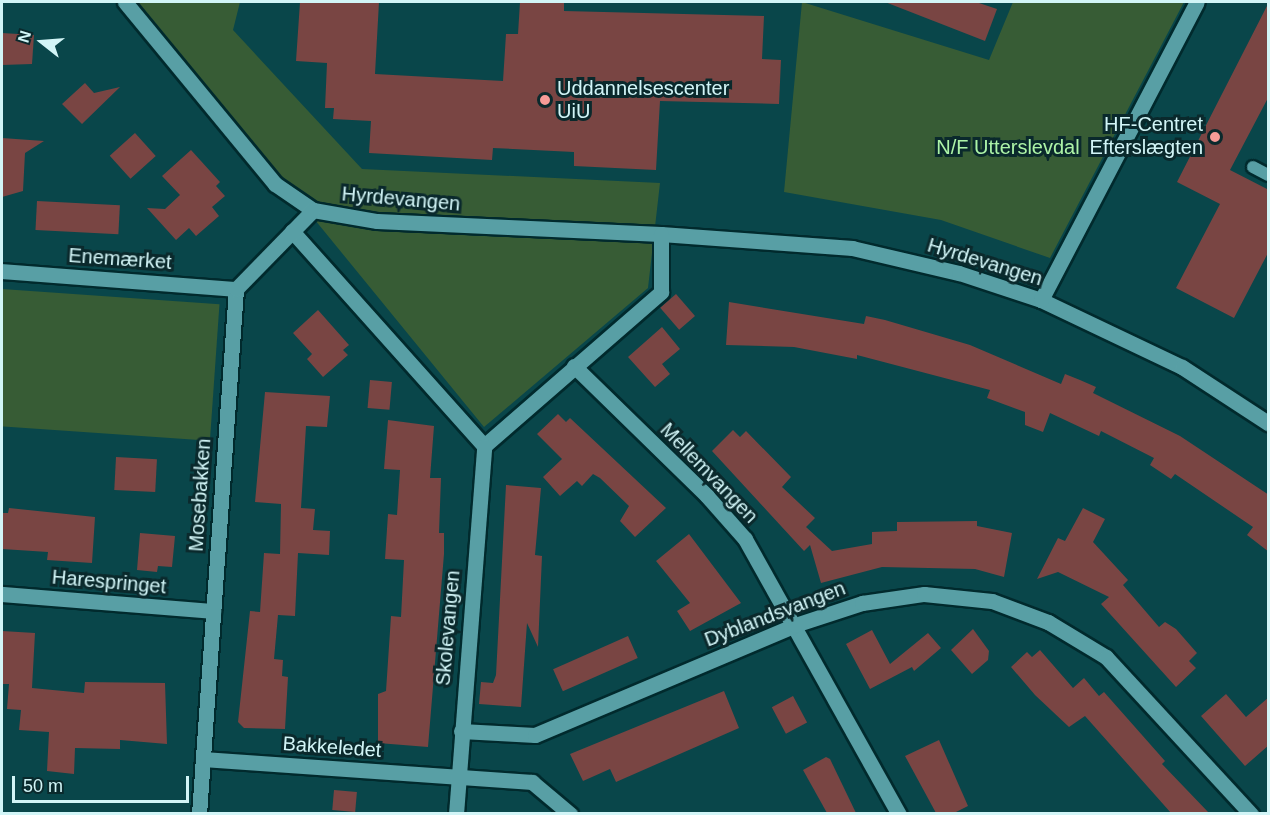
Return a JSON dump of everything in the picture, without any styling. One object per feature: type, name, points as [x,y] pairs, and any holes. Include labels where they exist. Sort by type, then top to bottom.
[{"type":"street","name":"Hyrdevangen","points":[[125,2],[275,184],[313,210],[377,221],[661,234],[852,248],[959,273],[1041,300],[1182,367],[1269,423]]},
{"type":"street","points":[[1041,300],[1197,2]]},
{"type":"street","points":[[236,289],[313,210]]},
{"type":"street","points":[[292,231],[484,446],[661,292],[661,234]]},
{"type":"street","name":"Enemærket","points":[[2,271],[236,289]]},
{"type":"street","name":"Mosebakken","points":[[199,813],[236,289]]},
{"type":"street","name":"Mellemvangen","points":[[574,366],[707,496],[745,539],[899,813]]},
{"type":"street","name":"Skolevangen","points":[[456,813],[484,446]]},
{"type":"street","name":"Harespringet","points":[[2,594],[213,611]]},
{"type":"street","name":"Dyblandsvangen","points":[[461,731],[535,735],[795,625],[862,603],[924,594],[992,601],[1048,622],[1106,657],[1251,813]]},
{"type":"street","name":"Bakkeledet","points":[[203,759],[532,782],[570,813]]},
{"type":"lane","points":[[1253,167],[1269,176]]},
{"type":"green space","points":[[137,2],[240,2],[233,30],[362,169],[660,183],[648,288],[484,427]]},
{"type":"green space","name":"N/F Utterslevdal","points":[[802,2],[989,60],[1013,2],[1184,2],[1050,258],[941,220],[784,192]]},
{"type":"green space","points":[[2,289],[219,304],[210,441],[2,426]]},
{"type":"building","points":[[300,2],[379,2],[375,74],[503,81],[506,34],[518,34],[520,2],[564,2],[564,11],[764,16],[762,59],[781,60],[779,104],[660,101],[656,170],[574,166],[574,152],[493,148],[492,160],[369,153],[371,121],[333,119],[334,108],[325,108],[327,63],[296,61]]},
{"type":"building","points":[[885,2],[976,2],[997,9],[985,41]]},
{"type":"building","points":[[1269,2],[1269,96],[1230,170],[1269,190],[1269,251],[1234,318],[1176,288],[1220,204],[1177,182]]},
{"type":"building","points":[[2,33],[34,35],[32,64],[2,65]]},
{"type":"building","points":[[85,83],[94,93],[120,87],[82,124],[62,104]]},
{"type":"building","points":[[135,133],[156,156],[130,179],[110,156]]},
{"type":"building","points":[[2,138],[44,141],[25,153],[23,191],[2,197]]},
{"type":"building","points":[[191,150],[220,182],[216,186],[225,196],[212,207],[219,216],[196,236],[189,228],[176,240],[147,208],[165,209],[180,195],[162,176]]},
{"type":"building","points":[[37,201],[120,205],[118,234],[35,230]]},
{"type":"building","points":[[676,294],[695,316],[679,330],[660,308]]},
{"type":"building","points":[[729,302],[864,324],[866,316],[885,320],[970,345],[1061,384],[1065,374],[1096,387],[1093,393],[1180,436],[1269,495],[1269,552],[1247,535],[1253,527],[1175,474],[1171,479],[1150,465],[1154,458],[1101,431],[1099,436],[1050,413],[1043,432],[1025,425],[1025,412],[987,398],[990,390],[857,355],[857,359],[794,347],[726,345]]},
{"type":"building","points":[[318,310],[349,345],[343,350],[348,355],[323,377],[307,359],[312,354],[293,333]]},
{"type":"building","points":[[662,327],[680,349],[662,364],[670,374],[655,387],[628,357]]},
{"type":"building","points":[[370,380],[392,382],[389,410],[368,408]]},
{"type":"building","points":[[265,392],[330,396],[327,427],[306,426],[301,508],[315,509],[313,530],[330,531],[329,555],[298,553],[295,616],[278,615],[274,659],[283,660],[282,676],[288,677],[285,729],[244,728],[238,722],[250,611],[260,612],[264,553],[280,554],[281,504],[255,502]]},
{"type":"building","points":[[558,414],[566,422],[570,418],[666,508],[635,537],[620,521],[629,506],[600,478],[593,474],[582,486],[577,481],[560,496],[543,477],[562,459],[537,434]]},
{"type":"building","points":[[388,420],[434,426],[430,478],[441,478],[439,533],[444,533],[444,554],[428,747],[378,743],[378,694],[386,691],[391,616],[401,617],[404,560],[385,559],[388,514],[397,515],[400,470],[384,469]]},
{"type":"building","points":[[733,430],[740,437],[746,431],[791,477],[782,487],[815,518],[806,527],[832,551],[872,544],[872,532],[897,531],[897,522],[977,521],[977,526],[1012,533],[1004,577],[975,569],[882,567],[821,583],[810,545],[804,551],[712,451]]},
{"type":"building","points":[[116,457],[157,459],[155,492],[114,490]]},
{"type":"building","points":[[506,485],[541,488],[535,555],[542,556],[538,647],[527,623],[521,707],[479,704],[481,682],[493,683],[496,675]]},
{"type":"building","points":[[9,508],[95,517],[92,563],[47,560],[48,552],[2,549],[2,513],[8,513]]},
{"type":"building","points":[[1083,508],[1105,519],[1093,542],[1128,580],[1123,585],[1159,627],[1165,622],[1176,629],[1197,653],[1189,661],[1196,668],[1176,687],[1101,604],[1109,597],[1058,572],[1037,579],[1058,538],[1065,541]]},
{"type":"building","points":[[140,533],[175,536],[172,567],[158,566],[157,572],[137,570]]},
{"type":"building","points":[[689,534],[741,603],[690,631],[677,611],[690,603],[656,561]]},
{"type":"building","points":[[973,629],[989,651],[988,660],[972,674],[951,650]]},
{"type":"building","points":[[872,630],[890,664],[928,633],[941,648],[914,671],[912,667],[870,689],[846,644]]},
{"type":"building","points":[[2,631],[35,633],[32,688],[84,693],[85,682],[165,683],[167,744],[120,740],[120,749],[75,748],[74,774],[47,771],[49,732],[19,730],[21,710],[7,709],[9,684],[2,684]]},
{"type":"building","points":[[628,636],[638,658],[563,691],[553,669]]},
{"type":"building","points":[[1040,650],[1073,688],[1084,678],[1099,696],[1104,692],[1165,761],[1162,764],[1209,813],[1171,813],[1085,716],[1069,727],[1035,695],[1011,667],[1027,652],[1032,657]]},
{"type":"building","points":[[724,691],[739,728],[616,782],[610,769],[583,781],[570,754]]},
{"type":"building","points":[[1226,694],[1246,717],[1269,697],[1269,745],[1245,766],[1201,716]]},
{"type":"building","points":[[793,696],[807,722],[786,734],[772,707]]},
{"type":"building","points":[[939,740],[968,806],[954,813],[936,813],[905,756]]},
{"type":"building","points":[[826,757],[830,759],[856,813],[827,813],[803,770]]},
{"type":"building","points":[[334,790],[357,792],[355,812],[332,810]]},
{"type":"place","name":"Uddannelsescenter UiU","points":[[545,100]]},
{"type":"place","name":"HF-Centret Efterslægten","points":[[1215,137]]}]
